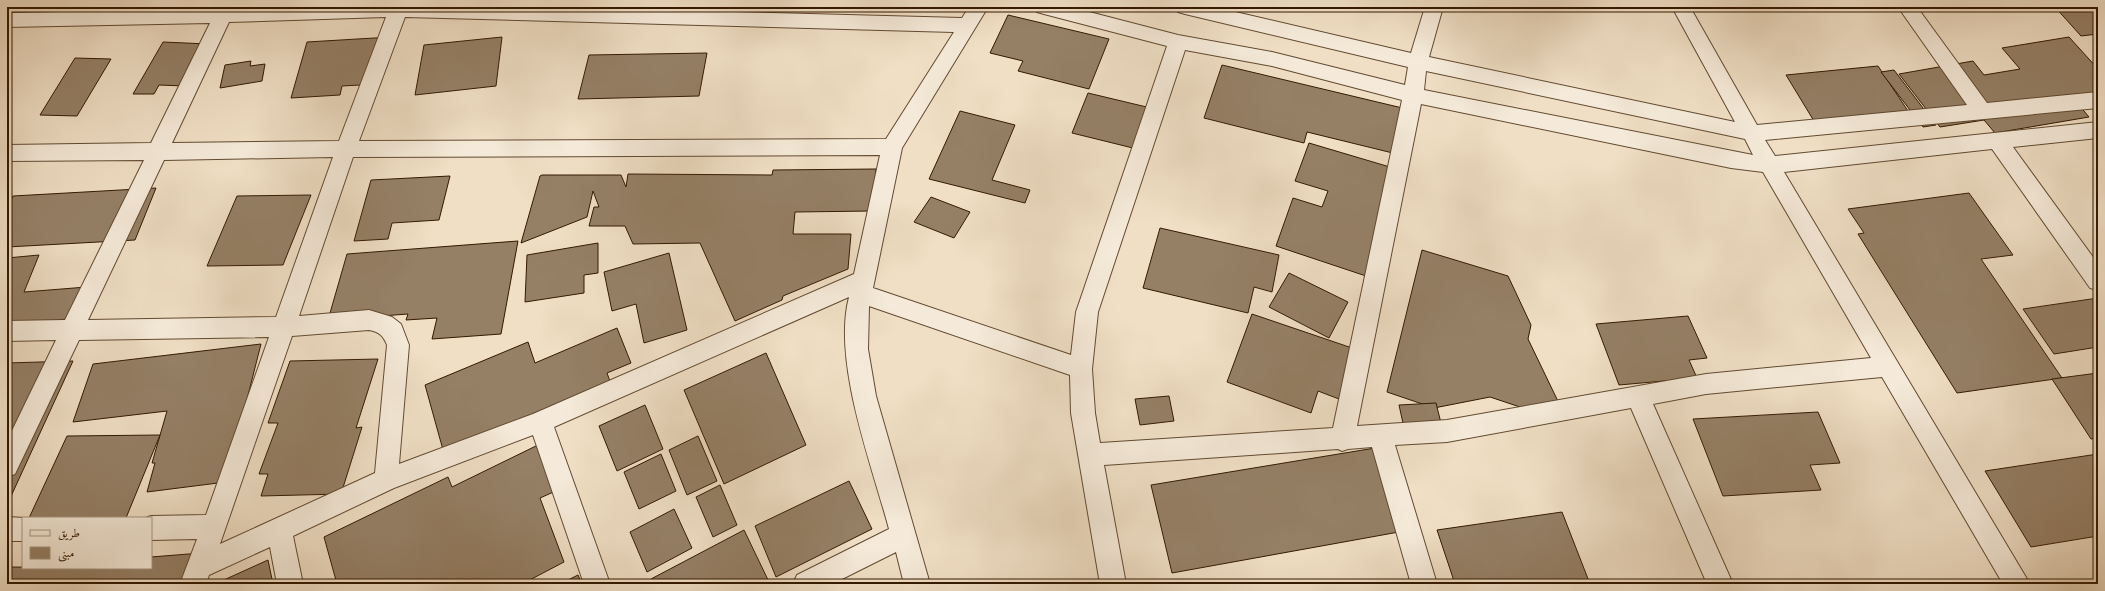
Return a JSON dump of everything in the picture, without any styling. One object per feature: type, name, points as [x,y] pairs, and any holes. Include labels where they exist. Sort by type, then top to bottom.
[{"type":"street","points":[[1044,7],[1178,42],[1272,59],[1413,95],[1731,160],[1769,165],[2098,130]]},
{"type":"street","points":[[1342,440],[1413,95],[1418,62],[1434,7]]},
{"type":"street","points":[[1681,7],[1769,165],[2017,584]]},
{"type":"street","points":[[1907,7],[1982,111]]},
{"type":"street","points":[[1189,8],[1418,62],[1751,133],[1786,131],[2098,100]]},
{"type":"street","points":[[197,575],[346,150],[399,9]]},
{"type":"street","points":[[7,20],[113,19],[225,11],[399,9],[973,16]]},
{"type":"street","points":[[7,466],[157,150],[225,11]]},
{"type":"street","points":[[916,584],[862,390],[854,335],[862,286],[892,147],[973,16]]},
{"type":"street","points":[[1113,584],[1083,414],[1081,369],[1087,312],[1178,42]]},
{"type":"street","points":[[1997,141],[2098,281]]},
{"type":"street","points":[[7,153],[157,150],[258,152],[346,150],[892,147]]},
{"type":"street","points":[[197,575],[280,530],[386,480],[540,422],[862,286],[1081,369]]},
{"type":"street","points":[[7,331],[285,326],[369,320],[384,324],[393,331],[398,345],[386,480]]},
{"type":"street","points":[[1090,455],[1342,440],[1447,431],[1706,384],[1888,366]]},
{"type":"street","points":[[1638,397],[1720,584]]},
{"type":"street","points":[[540,422],[597,584]]},
{"type":"street","points":[[1381,437],[1424,584]]},
{"type":"street","points":[[152,528],[214,528]]},
{"type":"street","points":[[7,529],[22,529]]},
{"type":"street","points":[[280,530],[290,584]]},
{"type":"street","points":[[806,584],[903,535]]},
{"type":"building","points":[[583,7],[694,7],[693,10],[583,9]]},
{"type":"building","points":[[777,7],[951,7],[951,10],[776,9]]},
{"type":"building","points":[[2055,7],[2098,7],[2098,34],[2081,36]]},
{"type":"building","points":[[1008,15],[1109,39],[1089,89],[1018,71],[1023,61],[990,53]]},
{"type":"building","points":[[391,37],[378,84],[342,86],[340,95],[291,98],[307,42]]},
{"type":"building","points":[[502,37],[496,86],[415,95],[424,45]]},
{"type":"building","points":[[2069,37],[2098,69],[2098,101],[2078,104],[2089,117],[1995,133],[1984,120],[1940,127],[1899,74],[1973,61],[1984,75],[2020,69],[2002,48]]},
{"type":"building","points":[[163,42],[208,44],[185,86],[159,85],[154,94],[133,94]]},
{"type":"building","points":[[707,53],[699,96],[578,99],[589,55]]},
{"type":"building","points":[[75,58],[111,59],[77,116],[40,115]]},
{"type":"building","points":[[251,61],[250,66],[265,64],[262,81],[220,88],[225,65]]},
{"type":"building","points":[[1222,65],[1415,111],[1405,156],[1307,132],[1304,143],[1204,118]]},
{"type":"building","points":[[1878,66],[1912,117],[1817,126],[1786,75]]},
{"type":"building","points":[[1894,70],[1936,125],[1923,127],[1881,72]]},
{"type":"building","points":[[1088,93],[1155,109],[1141,150],[1072,133]]},
{"type":"building","points":[[960,111],[1015,125],[992,180],[1030,190],[1025,203],[929,179]]},
{"type":"building","points":[[1309,143],[1400,170],[1369,277],[1276,246],[1293,198],[1322,207],[1328,191],[1295,181]]},
{"type":"building","points":[[876,169],[872,211],[795,212],[793,234],[851,234],[848,269],[783,296],[782,300],[735,321],[700,243],[633,244],[625,226],[589,226],[594,207],[599,207],[593,191],[587,217],[521,243],[540,176],[542,175],[621,175],[626,187],[628,174],[772,175],[773,170]]},
{"type":"building","points":[[450,176],[439,220],[392,223],[388,239],[354,241],[371,180]]},
{"type":"building","points":[[156,188],[135,240],[7,247],[7,208],[13,196]]},
{"type":"building","points":[[1969,193],[2013,255],[1981,259],[2062,378],[1957,393],[1858,234],[1864,233],[1848,209]]},
{"type":"building","points":[[311,195],[283,265],[207,266],[237,196]]},
{"type":"building","points":[[931,197],[970,212],[954,238],[914,222]]},
{"type":"building","points":[[1160,228],[1279,255],[1272,292],[1254,287],[1248,313],[1143,288]]},
{"type":"building","points":[[518,241],[501,334],[432,339],[437,318],[406,320],[408,314],[328,320],[347,254]]},
{"type":"building","points":[[598,243],[598,273],[584,275],[584,293],[525,302],[527,255]]},
{"type":"building","points":[[1422,250],[1508,276],[1531,325],[1528,339],[1567,420],[1537,410],[1524,413],[1520,407],[1490,397],[1434,408],[1387,392]]},
{"type":"building","points":[[669,253],[687,330],[644,343],[636,304],[612,311],[604,272]]},
{"type":"building","points":[[39,255],[24,292],[99,286],[88,317],[7,325],[7,258]]},
{"type":"building","points":[[1289,273],[1348,302],[1329,338],[1269,307]]},
{"type":"building","points":[[2098,298],[2098,347],[2054,354],[2023,309]]},
{"type":"building","points":[[1252,314],[1355,349],[1339,399],[1318,391],[1311,413],[1227,382]]},
{"type":"building","points":[[1688,316],[1707,358],[1689,360],[1697,378],[1619,385],[1596,324]]},
{"type":"building","points":[[617,328],[631,363],[607,373],[611,384],[445,457],[425,385],[528,342],[535,363]]},
{"type":"building","points":[[261,344],[226,482],[147,492],[155,463],[152,463],[167,411],[73,422],[93,364]]},
{"type":"building","points":[[766,353],[806,445],[724,484],[684,390]]},
{"type":"building","points":[[378,359],[356,428],[362,427],[341,494],[261,496],[268,474],[259,474],[278,423],[268,423],[290,361]]},
{"type":"building","points":[[73,361],[7,505],[7,363]]},
{"type":"building","points":[[2098,373],[2098,438],[2091,439],[2052,379]]},
{"type":"building","points":[[1169,396],[1174,421],[1140,425],[1135,399]]},
{"type":"building","points":[[1436,403],[1444,435],[1406,437],[1399,405]]},
{"type":"building","points":[[645,405],[663,449],[617,471],[599,426]]},
{"type":"building","points":[[1818,412],[1840,463],[1810,465],[1821,490],[1723,496],[1693,419]]},
{"type":"building","points":[[160,435],[126,517],[29,517],[67,436]]},
{"type":"building","points":[[698,436],[717,481],[687,495],[669,450]]},
{"type":"building","points":[[540,444],[558,490],[540,498],[564,562],[522,584],[337,584],[324,537],[448,477],[452,487]]},
{"type":"building","points":[[1381,447],[1410,530],[1172,573],[1151,485]]},
{"type":"building","points":[[661,454],[676,491],[639,509],[624,472]]},
{"type":"building","points":[[2098,454],[2098,536],[2031,547],[1985,471]]},
{"type":"building","points":[[849,481],[872,529],[776,577],[755,526]]},
{"type":"building","points":[[720,485],[737,525],[713,537],[696,497]]},
{"type":"building","points":[[674,509],[692,548],[647,572],[630,532]]},
{"type":"building","points":[[1562,512],[1590,584],[1455,584],[1437,530]]},
{"type":"building","points":[[744,530],[770,584],[653,584],[651,579]]},
{"type":"building","points":[[201,553],[191,584],[7,584],[7,567],[22,567],[22,569],[152,569],[152,557]]},
{"type":"building","points":[[268,560],[273,584],[215,584]]},
{"type":"building","points":[[578,575],[582,584],[560,584]]}]
